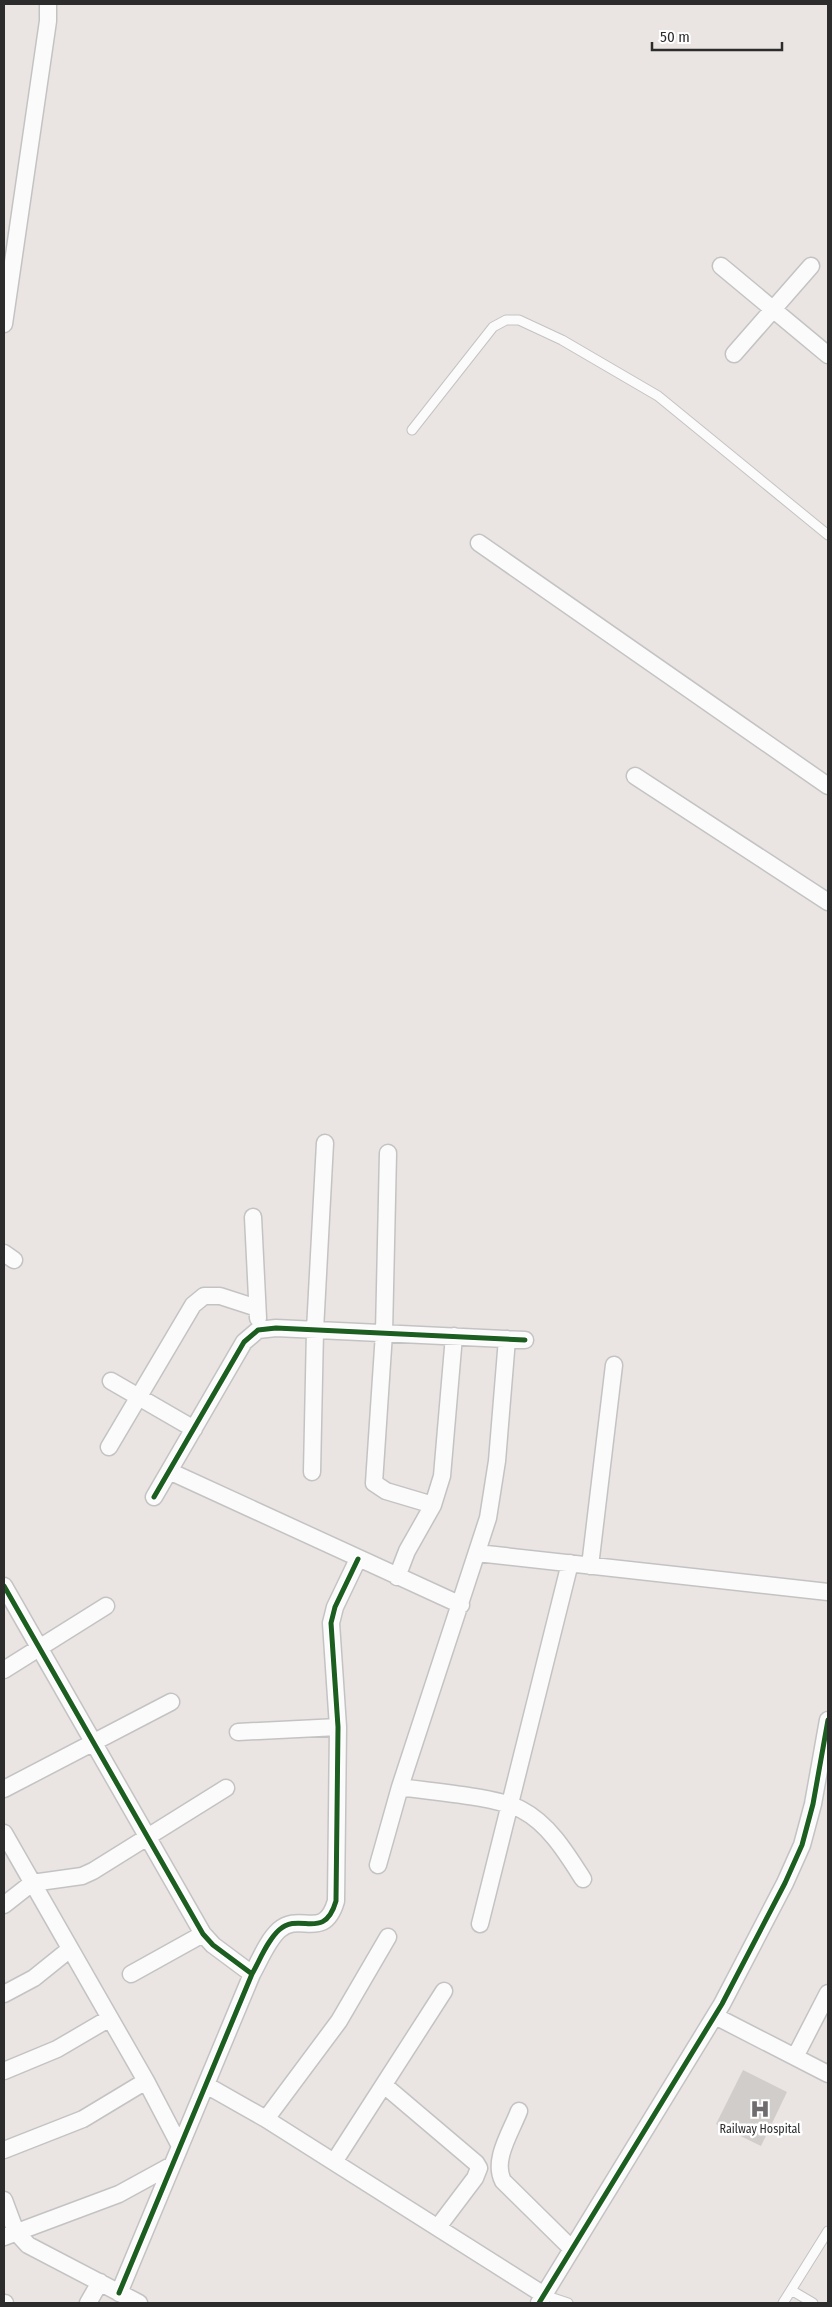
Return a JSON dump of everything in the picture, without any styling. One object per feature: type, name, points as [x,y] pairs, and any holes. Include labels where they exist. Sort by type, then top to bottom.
[{"type":"street","points":[[4,324],[48,21],[48,4]]},
{"type":"street","points":[[721,266],[828,355]]},
{"type":"street","points":[[734,354],[811,266]]},
{"type":"street","points":[[479,542],[828,786]]},
{"type":"street","points":[[635,776],[828,902]]},
{"type":"street","points":[[312,1472],[315,1330],[325,1143]]},
{"type":"street","points":[[388,1153],[384,1333],[374,1483],[386,1491],[433,1505]]},
{"type":"street","points":[[253,1217],[258,1330]]},
{"type":"street","points":[[109,1447],[193,1305],[204,1296],[220,1296],[257,1308]]},
{"type":"street","points":[[154,1497],[244,1342],[258,1330],[276,1328],[525,1340]]},
{"type":"street","points":[[397,1577],[406,1551],[433,1505],[442,1476],[454,1336]]},
{"type":"street","points":[[378,1865],[400,1787],[461,1605],[493,1493],[507,1339]]},
{"type":"street","points":[[590,1566],[614,1365]]},
{"type":"street","points":[[111,1381],[194,1429]]},
{"type":"street","points":[[169,1471],[461,1605]]},
{"type":"street","points":[[477,1553],[828,1592]]},
{"type":"street","points":[[119,2293],[252,1974],[272,1940],[281,1929],[296,1924],[324,1923],[334,1908],[336,1901],[338,1727],[331,1623],[335,1607],[358,1559]]},
{"type":"street","points":[[480,1924],[570,1563]]},
{"type":"street","points":[[4,1586],[203,1934],[213,1946],[252,1974]]},
{"type":"street","points":[[4,1670],[106,1606]]},
{"type":"street","points":[[4,1789],[172,1702]]},
{"type":"street","points":[[206,2085],[266,2119],[438,2227],[542,2299],[715,2016],[786,1883],[802,1845],[813,1804],[828,1720]]},
{"type":"street","points":[[238,1732],[338,1727]]},
{"type":"street","points":[[400,1787],[509,1805],[521,1810],[539,1822],[567,1854],[582,1879]]},
{"type":"street","points":[[4,1905],[32,1883],[82,1876],[148,1838],[226,1788]]},
{"type":"street","points":[[4,1833],[146,2081],[180,2146]]},
{"type":"street","points":[[131,1974],[203,1934]]},
{"type":"street","points":[[266,2119],[338,2021],[388,1937]]},
{"type":"street","points":[[4,1994],[34,1978],[70,1949]]},
{"type":"street","points":[[334,2162],[444,1991]]},
{"type":"street","points":[[795,2057],[828,1993]]},
{"type":"street","points":[[715,2016],[828,2074]]},
{"type":"street","points":[[4,2071],[57,2049],[110,2018]]},
{"type":"street","points":[[4,2150],[83,2119],[146,2081]]},
{"type":"street","points":[[384,2084],[476,2163],[479,2168],[476,2178],[438,2227]]},
{"type":"street","points":[[519,2111],[498,2163],[498,2173],[503,2182],[572,2249]]},
{"type":"street","points":[[10,2235],[119,2194],[172,2165]]},
{"type":"street","points":[[4,2200],[10,2235]]},
{"type":"street","points":[[10,2235],[139,2303]]},
{"type":"street","points":[[88,2303],[100,2282]]},
{"type":"lane","points":[[412,430],[493,327],[506,320],[519,320],[562,340],[658,396],[828,535]]},
{"type":"lane","points":[[783,2303],[828,2231]]},
{"type":"lane","points":[[791,2290],[813,2303]]},
{"type":"lane","points":[[542,2299],[568,2303]]},
{"type":"building","points":[[743,2070],[787,2092],[761,2146],[716,2124]]},
{"type":"cycle path","points":[[154,1497],[244,1342],[258,1330],[276,1328],[525,1340]]},
{"type":"cycle path","points":[[119,2293],[252,1974],[264,1951],[275,1934],[287,1925],[295,1923],[311,1924],[325,1920],[331,1913],[336,1901],[338,1727],[331,1623],[335,1607],[358,1559]]},
{"type":"cycle path","points":[[4,1586],[203,1934],[213,1945],[252,1974]]},
{"type":"cycle path","points":[[539,2303],[722,2004],[785,1883],[802,1845],[813,1804],[828,1720]]},
{"type":"place","name":"Railway Hospital","points":[[760,2109]]}]
